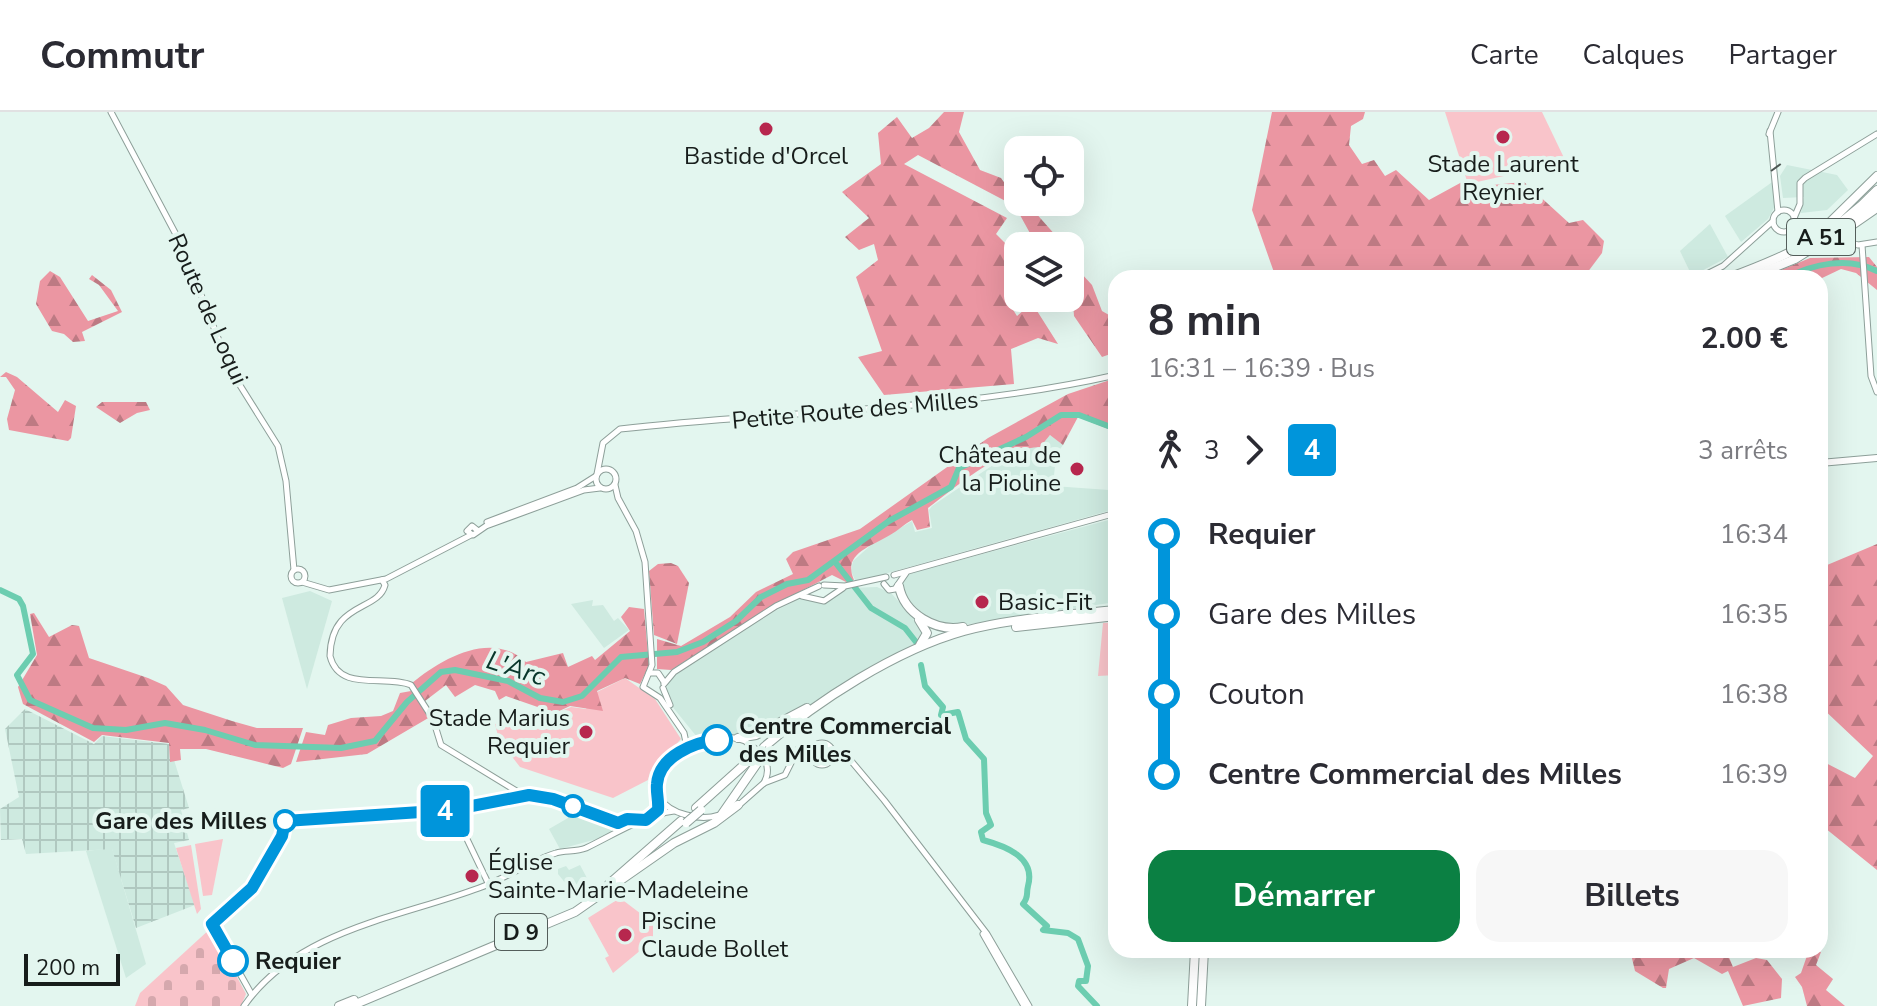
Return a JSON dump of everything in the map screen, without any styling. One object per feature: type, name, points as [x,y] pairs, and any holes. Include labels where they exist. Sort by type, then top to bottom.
[{"type":"highway","points":[[1755,268],[1816,235],[1877,176]]},
{"type":"highway","name":"A 51","points":[[1750,270],[1784,257],[1825,234],[1877,190]]},
{"type":"highway","name":"A 51","points":[[1768,270],[1795,259],[1844,228],[1877,199]]},
{"type":"highway","points":[[1795,259],[1877,208]]},
{"type":"highway","name":"D 9","points":[[892,582],[923,620],[940,628],[1108,614]]},
{"type":"highway","name":"D 9","points":[[354,1006],[557,922],[611,888],[811,710],[921,645],[927,633],[892,582]]},
{"type":"highway","name":"D 9","points":[[766,749],[831,702],[928,649],[984,632],[1108,614]]},
{"type":"highway","name":"D 9","points":[[882,668],[946,637],[1023,621]]},
{"type":"highway","points":[[738,738],[771,729],[882,668]]},
{"type":"highway","points":[[721,815],[756,760]]},
{"type":"highway","points":[[611,888],[674,843],[714,823],[738,805]]},
{"type":"highway","name":"D 9","points":[[339,1006],[572,909],[603,889],[684,822]]},
{"type":"highway","points":[[1195,958],[1197,996]]},
{"type":"highway","points":[[1192,1006],[1197,996],[1203,958]]},
{"type":"main road","name":"Route de Loqui","points":[[111,112],[181,244],[231,371],[278,446],[297,570]]},
{"type":"main road","points":[[1778,112],[1770,131],[1783,211],[1801,226],[1862,247],[1877,242]]},
{"type":"main road","points":[[1790,229],[1800,204],[1799,188],[1805,178],[1877,134]]},
{"type":"main road","points":[[1715,270],[1761,234],[1783,211],[1800,204]]},
{"type":"main road","points":[[1773,221],[1777,230]]},
{"type":"main road","points":[[1761,234],[1801,226]]},
{"type":"main road","points":[[1862,247],[1869,362],[1875,389]]},
{"type":"main road","name":"Petite Route des Milles","points":[[601,449],[610,434],[620,429],[838,414],[886,405],[1014,396],[1108,377]]},
{"type":"main road","points":[[601,449],[616,476],[618,498],[643,553],[652,664],[642,684],[647,692],[654,694],[684,733],[687,748]]},
{"type":"main road","points":[[601,449],[596,475],[602,489]]},
{"type":"main road","points":[[1828,462],[1877,458]]},
{"type":"main road","points":[[304,580],[292,579],[297,570],[304,580],[316,587],[338,589],[382,580],[476,528],[577,488],[610,470]]},
{"type":"main road","points":[[602,489],[615,485]]},
{"type":"main road","points":[[476,528],[591,487],[618,498]]},
{"type":"main road","points":[[654,694],[674,672],[776,606],[822,585],[892,582],[914,568],[1108,515]]},
{"type":"main road","points":[[382,580],[381,589],[373,598],[340,619],[330,649],[331,663],[348,678],[412,686],[434,722],[436,738],[441,745],[523,795],[545,796],[627,825]]},
{"type":"main road","points":[[822,585],[830,589],[830,597]]},
{"type":"main road","points":[[818,599],[815,592],[822,585]]},
{"type":"main road","points":[[801,596],[818,599],[830,597],[846,586]]},
{"type":"main road","points":[[652,664],[660,674],[666,700],[688,733],[699,740],[738,738],[760,753],[768,769],[778,774],[788,772]]},
{"type":"main road","points":[[649,673],[674,672]]},
{"type":"main road","points":[[654,815],[659,797],[659,776],[687,748],[712,740]]},
{"type":"main road","points":[[798,749],[825,743],[847,756],[964,906],[1026,1006]]},
{"type":"main road","points":[[811,754],[815,746]]},
{"type":"main road","points":[[798,749],[811,754],[817,765],[827,765],[842,757],[854,764]]},
{"type":"main road","points":[[244,1006],[253,994],[293,959],[347,931],[473,891],[550,856],[582,851],[620,833],[627,825],[654,815],[674,811],[704,818],[721,815],[764,783],[788,772],[798,749]]},
{"type":"main road","points":[[832,760],[833,750]]},
{"type":"main road","points":[[764,783],[768,769]]},
{"type":"main road","points":[[659,797],[674,811]]},
{"type":"main road","points":[[253,994],[214,922],[250,890],[284,828],[294,820],[452,810],[489,885]]},
{"type":"shaded area","points":[[1787,165],[1837,175],[1848,190],[1827,210],[1801,213],[1804,197],[1783,198],[1780,176]]},
{"type":"shaded area","points":[[1775,180],[1776,204],[1768,219],[1741,242],[1725,216]]},
{"type":"shaded area","points":[[1710,224],[1728,257],[1703,270],[1689,270],[1680,251]]},
{"type":"shaded area","points":[[1051,435],[1063,445],[1056,455],[1053,486],[1108,490],[1108,511],[856,582],[851,571],[853,561],[871,545],[912,521],[915,532],[932,528],[929,510],[932,506],[996,463]]},
{"type":"shaded area","points":[[1108,520],[1108,603],[956,626],[931,621],[903,595],[901,580],[905,575]]},
{"type":"shaded area","points":[[877,587],[891,593],[925,630],[922,642],[767,729],[749,735],[697,737],[671,705],[665,691],[671,678],[775,611],[803,597],[824,604],[847,588]]},
{"type":"shaded area","points":[[310,591],[332,601],[307,689],[282,598]]},
{"type":"shaded area","points":[[593,600],[592,606],[603,605],[614,621],[618,618],[629,630],[604,648],[571,604]]},
{"type":"shaded area","points":[[25,709],[94,744],[102,736],[169,744],[189,808],[181,810],[189,840],[174,843],[195,905],[136,928],[112,849],[26,854],[22,839],[1,840],[0,809],[19,797],[5,729]]},
{"type":"shaded area","points":[[570,810],[609,823],[612,835],[560,849],[549,829],[568,818]]},
{"type":"shaded area","points":[[112,848],[146,964],[126,978],[86,851]]},
{"type":"shaded area","points":[[580,865],[588,880],[571,890],[558,874],[558,869],[566,866],[569,870]]},
{"type":"green space","points":[[944,112],[964,112],[959,132],[980,170],[1004,182],[1004,200],[918,155],[904,164],[1007,218],[996,234],[1004,242],[1004,312],[1014,312],[1017,316],[1022,312],[1038,312],[1058,344],[1038,338],[1011,349],[1014,384],[884,395],[858,357],[882,351],[856,277],[878,260],[874,244],[859,250],[845,237],[869,218],[842,192],[881,164],[878,133],[897,117],[912,138],[929,128]]},
{"type":"green space","points":[[1272,112],[1365,112],[1363,119],[1351,126],[1349,145],[1362,164],[1374,160],[1385,176],[1396,170],[1429,200],[1462,182],[1471,187],[1524,182],[1569,223],[1583,220],[1604,241],[1602,253],[1589,270],[1273,270],[1252,210]]},
{"type":"green space","name":"Stade Laurent Reynier","points":[[1445,112],[1542,112],[1566,162],[1468,184]]},
{"type":"green space","points":[[1020,216],[1038,216],[1053,232],[1029,232]]},
{"type":"green space","points":[[1869,257],[1877,267],[1877,290],[1856,273],[1841,269],[1828,275],[1828,270],[1781,270],[1810,258]]},
{"type":"green space","points":[[50,271],[60,277],[88,321],[118,311],[99,285],[89,279],[92,275],[111,290],[122,312],[82,332],[85,341],[73,342],[64,334],[52,331],[36,304],[40,281]]},
{"type":"green space","points":[[1084,276],[1092,285],[1102,311],[1108,314],[1108,355],[1102,357],[1074,316],[1074,312],[1084,312]]},
{"type":"green space","points":[[6,372],[17,377],[58,412],[65,400],[76,406],[68,441],[9,430],[7,419],[15,390],[6,377],[0,377]]},
{"type":"green space","points":[[1108,381],[1108,429],[1078,417],[1063,445],[1050,435],[1040,447],[1024,449],[995,461],[928,508],[930,527],[917,530],[912,520],[860,552],[852,563],[854,580],[846,582],[832,575],[776,604],[671,670],[657,669],[657,639],[681,646],[730,617],[756,592],[793,574],[786,559],[793,552],[860,529],[988,438],[1068,394]]},
{"type":"green space","points":[[102,402],[146,402],[150,410],[137,413],[120,423],[96,407]]},
{"type":"green space","points":[[1877,544],[1877,870],[1828,830],[1828,764],[1855,778],[1873,756],[1828,714],[1828,565]]},
{"type":"green space","points":[[658,564],[678,566],[689,583],[677,644],[654,635],[649,571]]},
{"type":"green space","points":[[629,607],[644,609],[649,666],[640,684],[625,678],[597,691],[603,711],[570,706],[555,713],[506,696],[499,700],[495,691],[475,685],[455,697],[446,685],[425,701],[412,683],[452,657],[483,648],[498,648],[526,662],[563,653],[568,667],[592,656],[595,660],[630,631],[621,617]]},
{"type":"green space","points":[[34,613],[49,637],[72,625],[79,626],[89,658],[166,686],[183,705],[257,728],[303,728],[291,764],[283,768],[206,749],[180,749],[181,760],[170,762],[169,743],[102,735],[94,742],[23,704],[18,687],[37,655],[30,614]]},
{"type":"green space","points":[[1103,623],[1108,623],[1108,675],[1098,676]]},
{"type":"green space","name":"Stade Marius Requier","points":[[625,678],[655,699],[681,739],[650,772],[648,780],[613,798],[520,767],[499,740],[495,724],[518,718],[526,725],[571,707],[586,709],[595,693]]},
{"type":"green space","points":[[411,691],[430,717],[367,754],[296,762],[306,732],[325,735],[328,725],[351,718],[381,716],[393,711],[400,693]]},
{"type":"green space","points":[[223,839],[212,895],[203,896],[195,844]]},
{"type":"green space","points":[[191,845],[201,909],[197,914],[176,848]]},
{"type":"green space","name":"Piscine Claude Bollet","points":[[620,898],[653,923],[653,940],[613,973],[605,958],[609,956],[588,918]]},
{"type":"green space","points":[[211,928],[246,994],[241,1006],[135,1006],[140,993]]},
{"type":"green space","points":[[1632,958],[1694,958],[1669,969],[1666,988],[1635,971]]},
{"type":"green space","points":[[1694,958],[1729,958],[1733,967],[1756,958],[1767,960],[1782,979],[1781,998],[1743,1006],[1728,971],[1722,974]]},
{"type":"green space","points":[[1806,958],[1819,958],[1816,965],[1833,979],[1826,990],[1845,1006],[1807,1006],[1802,987],[1795,977],[1801,973]]},
{"type":"waterway","name":"L'Arc","points":[[1806,270],[1843,263],[1877,271]]},
{"type":"waterway","name":"L'Arc","points":[[0,590],[19,599],[23,606],[33,654],[17,675],[30,700],[93,728],[126,730],[165,723],[205,730],[255,745],[341,748],[375,741],[407,702],[441,672],[455,670],[508,681],[540,698],[563,702],[582,696],[621,657],[677,652],[703,642],[736,621],[761,597],[787,584],[808,580],[889,521],[951,487],[959,468],[1026,437],[1061,415],[1079,415],[1108,426]]},
{"type":"waterway","points":[[835,562],[871,608],[905,628],[916,642]]},
{"type":"waterway","points":[[921,665],[925,686],[943,707],[941,715],[958,712],[966,739],[984,759],[986,813],[991,825],[981,832],[983,840],[1009,850],[1023,860],[1029,876],[1027,897],[1023,904],[1047,926],[1043,930],[1068,933],[1078,939],[1088,966],[1086,981],[1079,981],[1078,986],[1097,1006]]},
{"type":"railway","points":[[1771,171],[1782,163]]},
{"type":"bus line","name":"4","points":[[233,961],[212,924],[252,888],[275,851],[285,821],[385,817],[451,810],[529,795],[545,796],[612,822],[646,820],[658,810],[657,780],[665,766],[695,743],[717,740]]},
{"type":"place","name":"Bastide d'Orcel","points":[[766,129]]},
{"type":"place","name":"Stade Laurent Reynier","points":[[1503,137]]},
{"type":"place","name":"Château de la Pioline","points":[[1077,469]]},
{"type":"place","name":"Basic-Fit","points":[[982,602]]},
{"type":"place","name":"Stade Marius Requier","points":[[586,732]]},
{"type":"place","name":"Centre Commercial des Milles","points":[[717,740]]},
{"type":"place","name":"Gare des Milles","points":[[285,821]]},
{"type":"place","name":"Église Sainte-Marie-Madeleine","points":[[472,876]]},
{"type":"place","name":"Piscine Claude Bollet","points":[[625,935]]},
{"type":"place","name":"Requier","points":[[233,961]]}]
